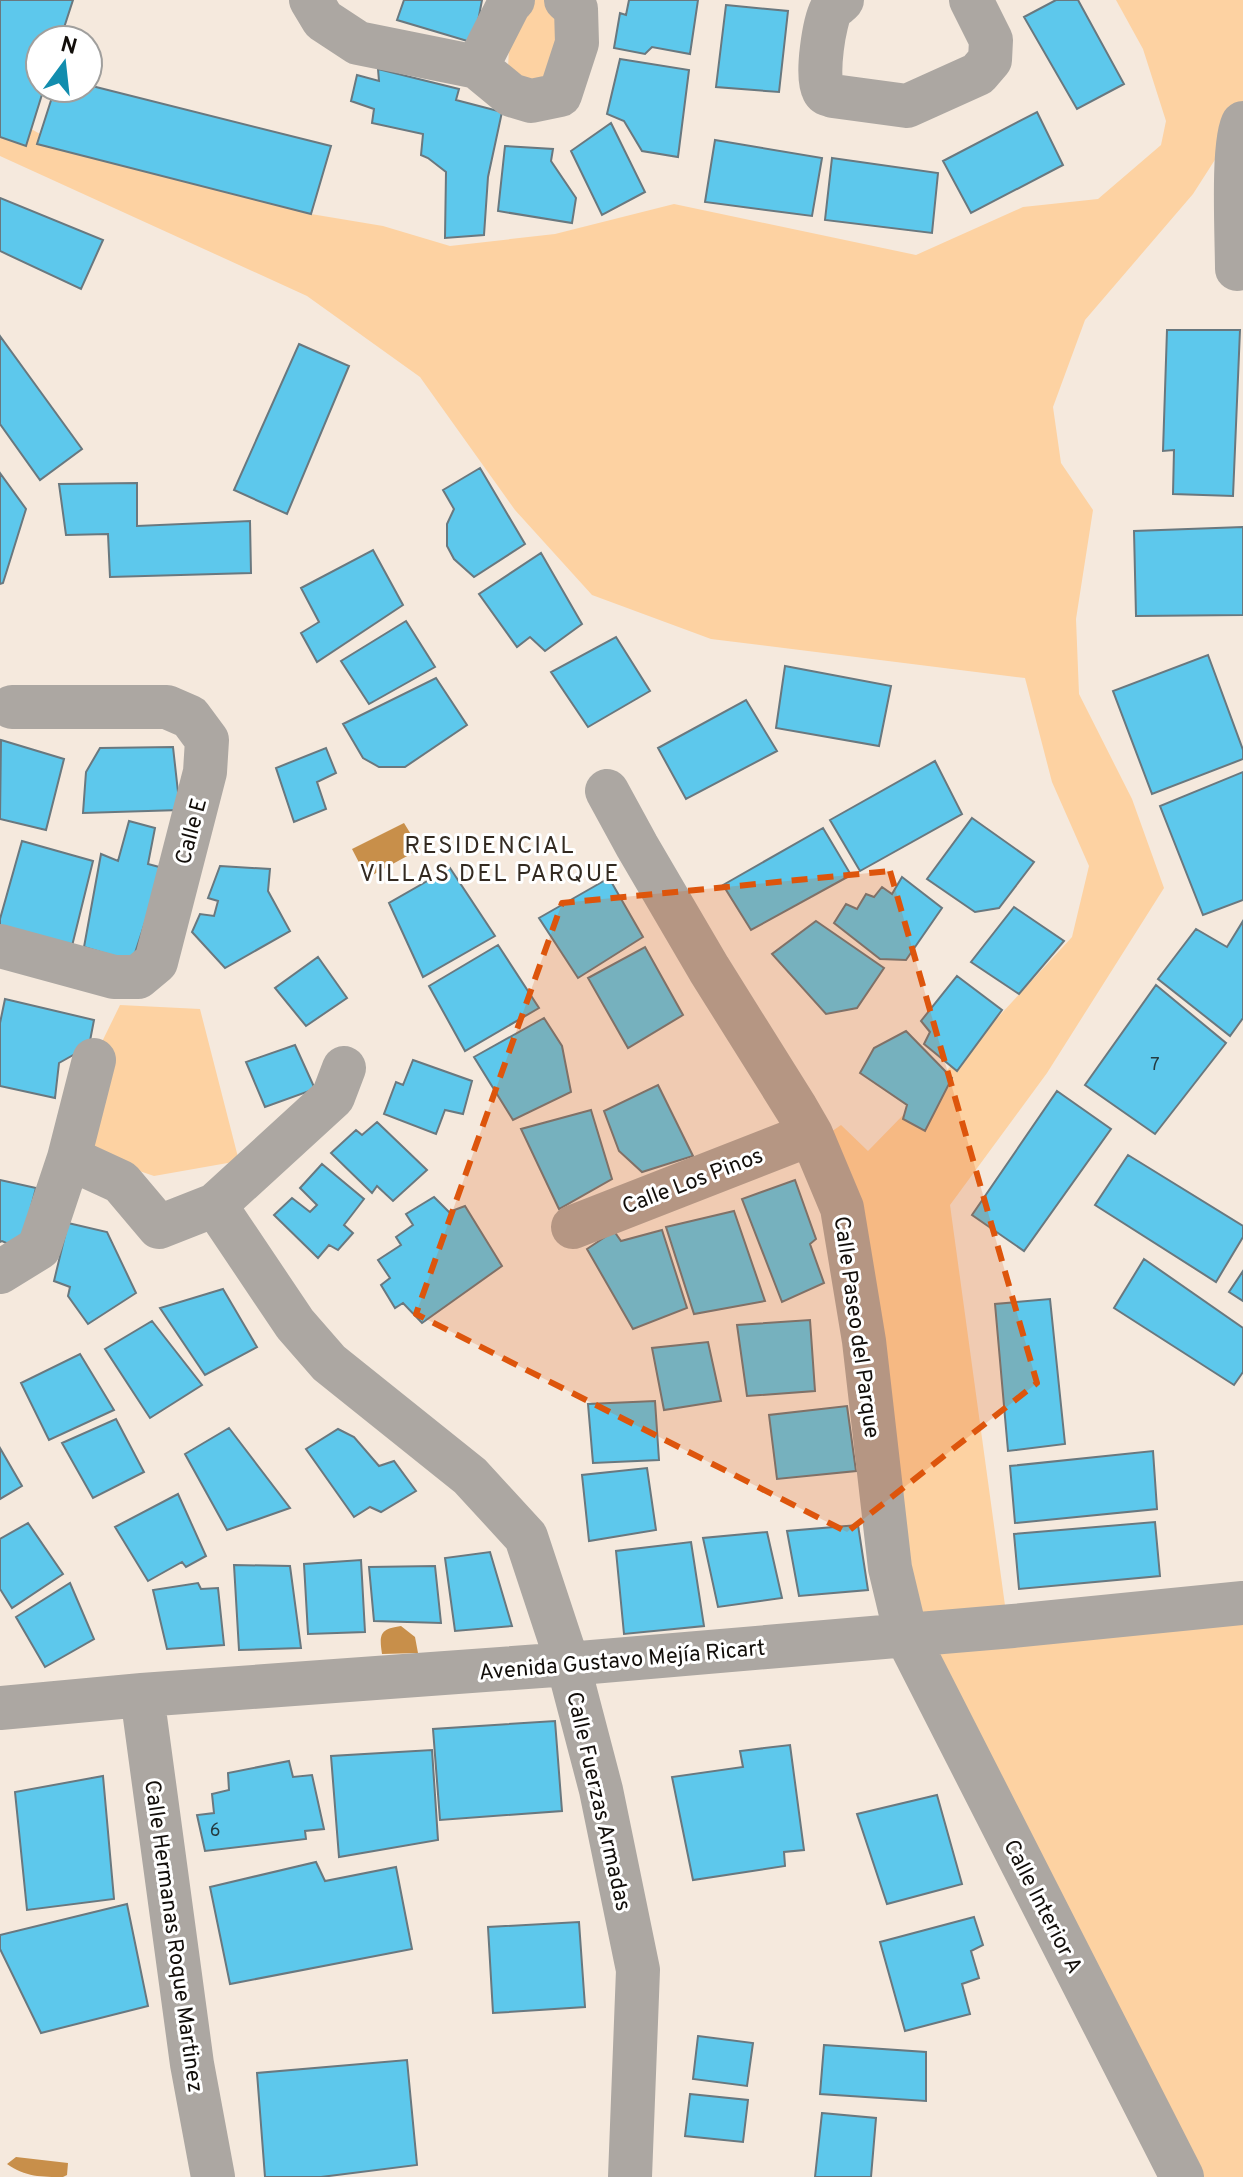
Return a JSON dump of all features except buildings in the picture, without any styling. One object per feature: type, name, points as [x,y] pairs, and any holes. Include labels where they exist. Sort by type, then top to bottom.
[{"type":"street","points":[[311,0],[323,20],[358,43],[477,67],[511,95],[531,101],[560,95],[577,43],[576,9],[566,0]]},
{"type":"street","points":[[477,67],[513,0]]},
{"type":"street","points":[[842,0],[833,8],[827,22],[821,59],[821,88],[833,96],[907,106],[978,74],[990,60],[991,40],[971,0]]},
{"type":"street","points":[[1237,269],[1237,156],[1239,129],[1243,123]]},
{"type":"street","name":"Calle E","points":[[0,946],[114,977],[138,977],[156,962],[205,772],[207,740],[190,717],[167,707],[12,707]]},
{"type":"street","name":"Calle Paseo del Parque","points":[[607,791],[709,969],[811,1134],[842,1208],[864,1341],[890,1568],[910,1635]]},
{"type":"street","points":[[0,1272],[39,1248],[69,1158],[94,1060]]},
{"type":"street","points":[[69,1158],[121,1182],[159,1227],[215,1205],[333,1097],[344,1068]]},
{"type":"street","name":"Calle Los Pinos","points":[[573,1227],[811,1134]]},
{"type":"street","name":"Calle Fuerzas Armadas","points":[[215,1205],[295,1324],[329,1363],[470,1476],[526,1537],[568,1664],[601,1790],[638,1970],[630,2177]]},
{"type":"street","points":[[860,1267],[910,1635]]},
{"type":"street","name":"Avenida Gustavo Mejía Ricart","points":[[0,1708],[568,1664],[1243,1603]]},
{"type":"street","name":"Calle Interior A","points":[[910,1635],[1182,2177]]},
{"type":"street","name":"Calle Hermanas Roque Martinez","points":[[142,1695],[192,2064],[213,2177]]},
{"type":"highlighted area","points":[[890,871],[1037,1383],[847,1532],[416,1314],[562,903]]},
{"type":"shaded area","points":[[530,0],[549,0],[565,13],[545,92],[508,68],[509,48]]},
{"type":"shaded area","points":[[1116,0],[1243,0],[1243,116],[1193,194],[1085,320],[1053,407],[1061,463],[1093,510],[1076,619],[1079,694],[1132,799],[1164,888],[1047,1073],[950,1205],[1007,1620],[1243,1601],[1243,2177],[1185,2177],[915,1634],[815,1143],[841,1125],[868,1151],[1072,937],[1089,866],[1052,782],[1025,678],[711,639],[592,595],[515,510],[420,377],[307,296],[0,156],[0,111],[40,134],[311,214],[383,226],[450,246],[555,234],[674,204],[916,255],[1023,207],[1098,199],[1161,145],[1166,121],[1143,49]]},
{"type":"shaded area","points":[[404,823],[420,849],[367,878],[352,849]]},
{"type":"shaded area","points":[[120,1005],[200,1009],[239,1161],[154,1176],[87,1153],[98,1050]]},
{"type":"shaded area","points":[[401,1626],[415,1637],[418,1653],[382,1654],[382,1634]]},
{"type":"shaded area","points":[[16,2157],[68,2163],[67,2175],[41,2176],[20,2172],[7,2164]]},
{"type":"district","name":"RESIDENCIAL VILLAS DEL PARQUE","points":[[490,859]]}]
